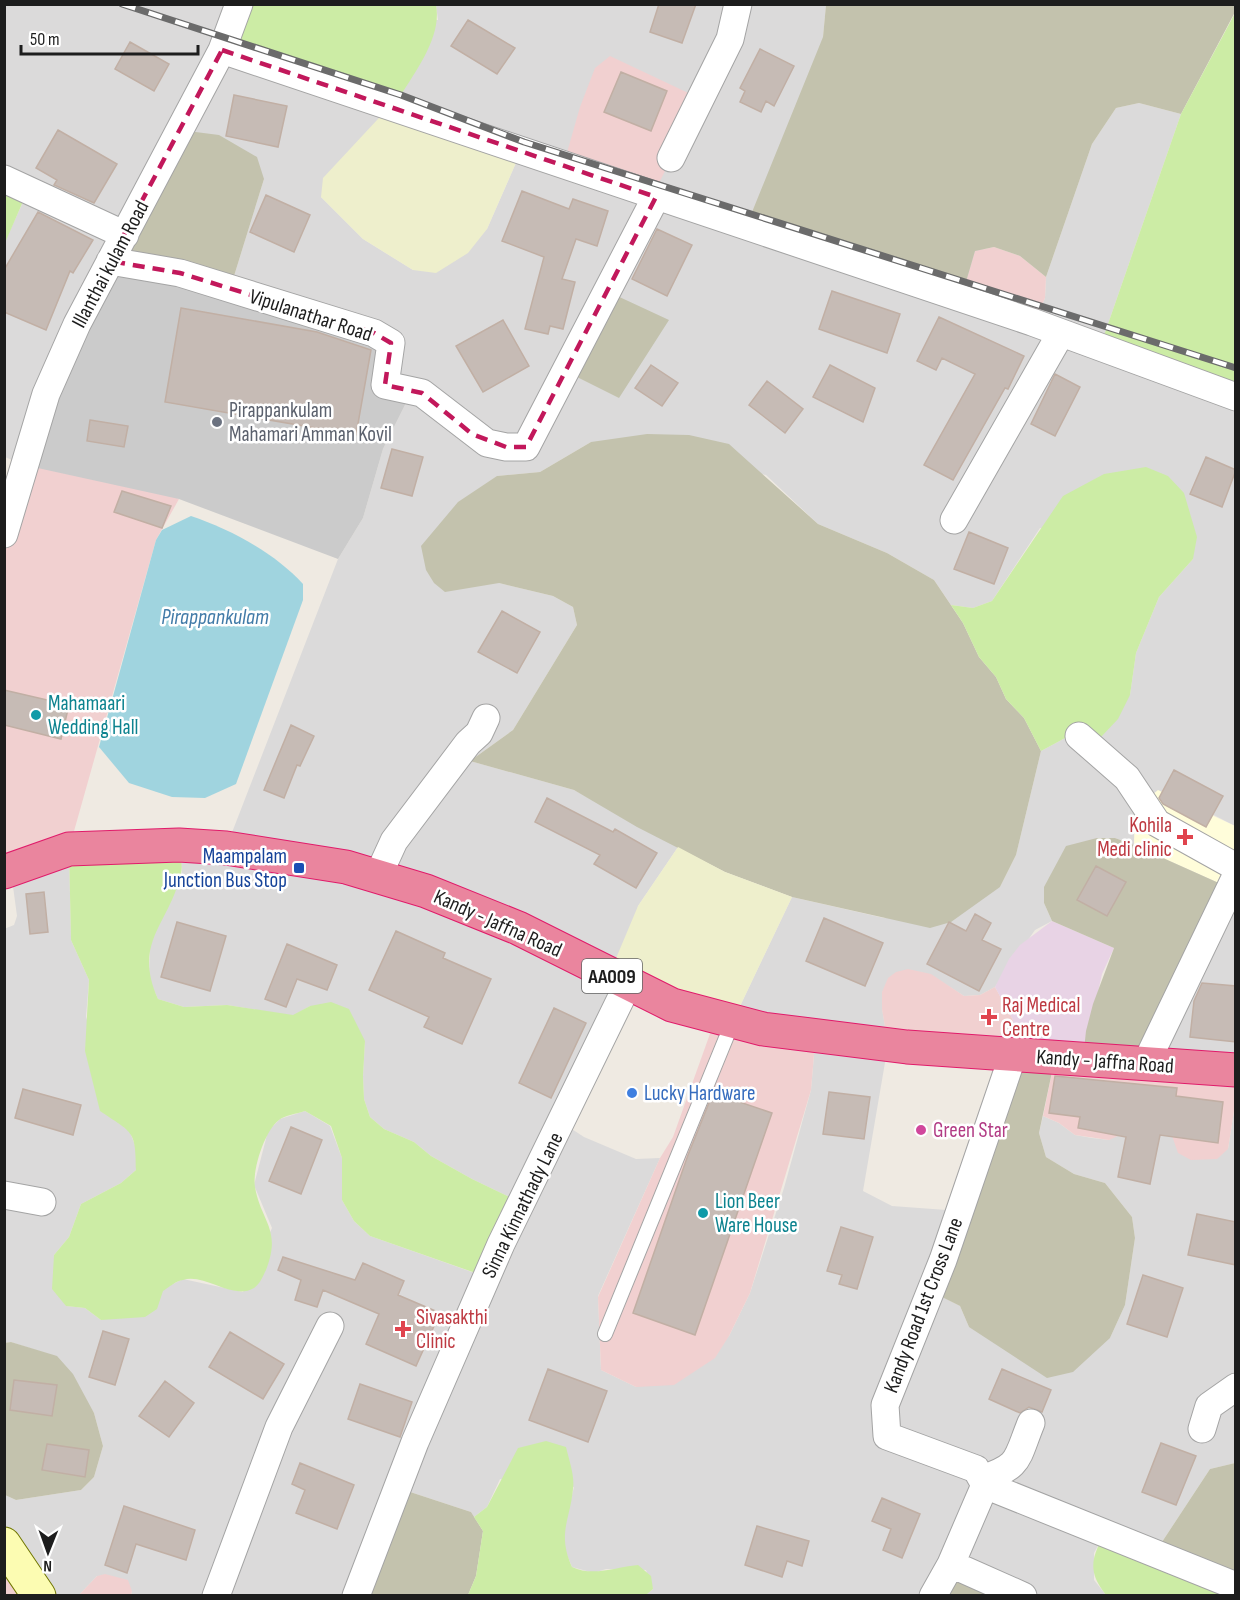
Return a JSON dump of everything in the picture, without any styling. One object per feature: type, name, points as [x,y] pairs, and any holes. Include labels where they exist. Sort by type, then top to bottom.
[{"type":"highway","name":"Kandy - Jaffna Road","points":[[4,872],[69,849],[179,845],[226,848],[346,867],[426,891],[518,928],[672,1005],[763,1029],[890,1045],[1236,1070]]},
{"type":"street","name":"Illanthai kulam Road","points":[[4,534],[14,461],[77,324],[222,50],[239,4]]},
{"type":"street","points":[[671,158],[730,39],[738,4]]},
{"type":"street","points":[[222,50],[522,149],[656,197],[1061,333],[1236,397]]},
{"type":"street","points":[[4,179],[125,235]]},
{"type":"street","name":"Vipulanathar Road","points":[[110,261],[180,273],[374,333],[391,343],[386,385],[422,393],[487,443],[506,447],[526,447],[656,197]]},
{"type":"street","points":[[954,520],[1061,333]]},
{"type":"street","points":[[377,878],[394,841],[468,743],[479,733],[486,718]]},
{"type":"street","points":[[1079,735],[1127,777],[1157,823],[1236,867]]},
{"type":"street","points":[[1146,1063],[1236,876]]},
{"type":"street","name":"Sinna Kinnathady Lane","points":[[356,1596],[415,1442],[501,1244],[628,984]]},
{"type":"street","name":"Kandy Road 1st Cross Lane","points":[[983,1482],[976,1469],[886,1436],[885,1405],[943,1260],[1013,1055]]},
{"type":"street","points":[[4,1195],[42,1203]]},
{"type":"street","points":[[216,1596],[279,1427],[330,1326]]},
{"type":"street","points":[[1202,1429],[1209,1406],[1236,1387]]},
{"type":"street","points":[[933,1596],[951,1564],[983,1482],[1008,1470],[1014,1464],[1031,1423]]},
{"type":"street","points":[[983,1482],[1236,1586]]},
{"type":"street","points":[[4,1544],[39,1596]]},
{"type":"street","points":[[951,1564],[1023,1596]]},
{"type":"lane","points":[[605,1334],[733,1021]]},
{"type":"highlighted area","points":[[222,50],[656,197],[526,447],[506,447],[472,434],[422,393],[385,385],[391,343],[374,333],[180,273],[110,261]]},
{"type":"shaded area","points":[[5,5],[239,5],[438,20],[436,5],[826,5],[823,37],[1036,319],[1045,298],[1046,277],[1092,144],[1116,108],[1139,103],[1181,114],[1100,347],[1235,385],[1235,826],[1206,811],[1141,804],[1135,817],[1134,845],[1115,838],[1044,903],[1052,921],[1035,930],[995,987],[980,995],[964,996],[931,975],[882,992],[888,1045],[863,1191],[892,1206],[960,1211],[931,1291],[960,1306],[969,1327],[1110,1338],[1125,1305],[1135,1238],[1132,1217],[1105,1183],[1074,1174],[1046,1157],[1039,1133],[1043,1116],[1059,1123],[1075,1135],[1109,1140],[1127,1123],[1228,1149],[1235,1105],[1235,1463],[1210,1469],[1160,1545],[1108,1528],[1094,1553],[1094,1580],[1106,1595],[646,1595],[653,1589],[646,1570],[606,1569],[594,1573],[572,1567],[565,1550],[563,1532],[574,1487],[500,1479],[487,1507],[474,1517],[471,1512],[398,1488],[367,1595],[131,1595],[132,1591],[97,1576],[79,1595],[39,1595],[5,1556],[5,1495],[16,1500],[81,1490],[94,1477],[103,1446],[94,1413],[57,1357],[11,1342],[5,1343],[4,929],[14,925],[17,916],[12,879],[69,849],[71,940],[89,980],[86,1017],[136,1148],[136,1170],[121,1183],[81,1204],[69,1237],[54,1255],[66,1306],[85,1308],[101,1320],[183,1279],[243,1292],[272,1228],[254,1185],[268,1131],[280,1119],[305,1111],[330,1126],[342,1158],[342,1200],[354,1221],[370,1236],[486,1277],[522,1203],[431,1156],[414,1142],[384,1129],[370,1117],[364,1099],[365,1041],[310,1006],[293,1016],[227,1005],[184,1007],[158,999],[149,979],[150,944],[182,872],[179,845],[226,848],[338,559],[363,518],[383,449],[412,391],[230,289],[264,179],[24,465],[5,457],[4,244],[28,191],[5,181]],"holes":[[[522,149],[487,229],[413,270],[363,239],[321,197]],[[591,442],[766,475],[818,524],[887,553],[934,580],[951,605],[973,608],[992,601],[1040,528],[1193,559],[1159,597],[1136,653],[1130,695],[1067,737],[1041,751],[1016,855],[1000,887],[884,918],[792,897],[733,1021],[815,1043],[811,1090],[784,1188],[750,1293],[729,1336],[636,1387],[601,1370],[598,1296],[660,1158],[636,1159],[584,1137],[561,1122],[628,984],[638,906],[678,847],[574,790],[470,761],[513,730],[577,625],[573,607],[553,596],[499,583],[497,476],[540,472]]]},
{"type":"shaded area","points":[[826,5],[1235,5],[1235,12],[1181,114],[1139,103],[1116,108],[1092,144],[1046,277],[1020,256],[994,247],[975,251],[963,292],[746,227],[823,37]]},
{"type":"shaded area","points":[[610,56],[701,99],[657,187],[564,163],[580,107],[595,68]]},
{"type":"shaded area","points":[[391,105],[522,149],[487,229],[468,253],[436,273],[413,270],[363,239],[321,197],[323,178]]},
{"type":"shaded area","points":[[180,130],[219,135],[257,157],[264,179],[230,289],[110,261]]},
{"type":"shaded area","points":[[994,247],[1020,256],[1046,277],[1045,298],[1036,319],[963,292],[975,251]]},
{"type":"shaded area","name":"Pirappankulam Mahamari Amman Kovil","points":[[110,261],[374,333],[386,385],[412,391],[383,449],[363,518],[338,559],[179,499],[24,465]]},
{"type":"shaded area","points":[[613,294],[669,320],[619,398],[573,375]]},
{"type":"shaded area","points":[[647,434],[689,435],[729,444],[818,524],[887,553],[934,580],[963,623],[979,657],[996,677],[1006,699],[1024,718],[1041,751],[1016,855],[1000,887],[951,922],[930,928],[792,897],[725,872],[637,827],[574,790],[470,761],[513,730],[577,625],[573,607],[553,596],[499,583],[445,592],[434,583],[426,570],[421,546],[458,502],[497,476],[540,472],[591,442]]},
{"type":"shaded area","points":[[66,446],[179,499],[156,540],[69,849],[5,872],[5,534],[24,465]]},
{"type":"shaded area","name":"Kohila Medi clinic","points":[[1158,790],[1235,826],[1235,876],[1230,888],[1134,845],[1135,817],[1141,804]]},
{"type":"shaded area","points":[[1097,838],[1115,838],[1134,845],[1230,888],[1146,1063],[1083,1059],[1086,1031],[1093,1004],[1114,948],[1052,921],[1044,903],[1044,887],[1066,846]]},
{"type":"shaded area","points":[[678,847],[725,872],[792,897],[733,1021],[609,975],[638,906]]},
{"type":"shaded area","points":[[1235,876],[1235,1070],[1146,1063]]},
{"type":"shaded area","points":[[1052,921],[1114,948],[1102,974],[1083,1059],[1013,1055],[1013,1020],[995,987],[1009,959],[1020,945]]},
{"type":"shaded area","points":[[908,969],[931,974],[964,996],[980,995],[995,987],[1013,1020],[1013,1055],[888,1045],[882,1009],[882,992],[888,978],[896,972]]},
{"type":"shaded area","points":[[716,1017],[815,1043],[811,1090],[750,1293],[729,1336],[715,1358],[674,1385],[636,1387],[601,1370],[598,1297],[660,1158],[673,1137]]},
{"type":"shaded area","points":[[1013,1055],[1055,1058],[1039,1133],[1046,1157],[1074,1174],[1105,1183],[1132,1217],[1135,1238],[1125,1305],[1110,1338],[1073,1372],[1047,1378],[969,1327],[960,1306],[930,1291]]},
{"type":"shaded area","points":[[1055,1058],[1235,1070],[1235,1105],[1228,1149],[1217,1159],[1191,1160],[1178,1153],[1171,1133],[1120,1135],[1109,1140],[1075,1135],[1059,1123],[1043,1116]]},
{"type":"shaded area","points":[[11,1342],[57,1356],[73,1374],[94,1413],[103,1446],[94,1477],[81,1490],[16,1500],[5,1495],[4,1343]]},
{"type":"shaded area","points":[[1235,1463],[1235,1582],[1160,1545],[1210,1469]]},
{"type":"shaded area","points":[[398,1488],[471,1512],[483,1531],[476,1576],[468,1595],[367,1596]]},
{"type":"shaded area","points":[[4,1556],[39,1595],[5,1595]]},
{"type":"shaded area","points":[[951,1564],[989,1595],[933,1596]]},
{"type":"shaded area","points":[[105,1574],[128,1580],[131,1595],[79,1595],[97,1576]]},
{"type":"green space","points":[[239,5],[436,5],[437,17],[427,52],[401,95],[226,38]]},
{"type":"green space","points":[[1234,15],[1236,16],[1236,385],[1100,347],[1181,114]]},
{"type":"green space","points":[[5,179],[28,190],[5,243]]},
{"type":"green space","points":[[1146,467],[1168,476],[1184,493],[1197,537],[1193,559],[1159,597],[1136,653],[1130,695],[1118,719],[1101,737],[1067,737],[1041,751],[1024,718],[1006,699],[996,677],[979,657],[963,623],[951,605],[973,608],[992,601],[1063,496],[1104,474]]},
{"type":"green space","points":[[179,845],[181,873],[176,891],[151,947],[149,962],[151,979],[158,999],[184,1007],[227,1005],[293,1015],[310,1006],[331,1002],[349,1009],[365,1041],[364,1099],[370,1117],[384,1129],[414,1142],[431,1156],[522,1203],[487,1277],[370,1236],[354,1221],[342,1200],[342,1158],[331,1126],[305,1111],[284,1117],[274,1125],[264,1141],[258,1161],[255,1187],[269,1226],[272,1245],[266,1270],[254,1288],[237,1291],[200,1280],[183,1280],[163,1291],[157,1309],[145,1317],[101,1320],[85,1308],[66,1306],[52,1289],[54,1255],[69,1237],[81,1204],[121,1183],[136,1170],[135,1147],[130,1133],[100,1111],[85,1051],[89,980],[71,940],[69,849]]},
{"type":"green space","points":[[546,1441],[566,1447],[571,1468],[573,1489],[565,1545],[572,1567],[596,1571],[638,1565],[651,1576],[653,1589],[646,1595],[468,1595],[476,1576],[483,1531],[474,1517],[487,1507],[518,1448]]},
{"type":"green space","points":[[1108,1527],[1235,1595],[1106,1595],[1099,1586],[1093,1569],[1095,1554]]},
{"type":"water","name":"Pirappankulam","points":[[191,516],[236,535],[266,552],[303,584],[303,600],[236,784],[205,798],[172,797],[129,783],[99,747],[156,540],[162,530]]},
{"type":"building","points":[[659,4],[696,4],[682,43],[650,32]]},
{"type":"building","points":[[468,20],[515,48],[497,74],[451,46]]},
{"type":"building","points":[[130,42],[169,64],[154,91],[115,69]]},
{"type":"building","points":[[760,49],[794,66],[774,106],[766,101],[761,112],[740,102],[745,91],[740,88]]},
{"type":"building","points":[[621,72],[667,91],[651,131],[604,112]]},
{"type":"building","points":[[234,95],[287,106],[278,147],[226,136]]},
{"type":"building","points":[[58,130],[117,164],[94,203],[54,185],[57,180],[36,168]]},
{"type":"building","points":[[522,191],[569,209],[573,199],[608,211],[597,246],[576,239],[562,279],[575,282],[563,329],[550,326],[548,334],[525,329],[544,257],[502,241]]},
{"type":"building","points":[[266,195],[310,215],[294,252],[250,232]]},
{"type":"building","points":[[38,212],[93,240],[73,273],[70,271],[46,330],[4,312],[4,270]]},
{"type":"building","points":[[657,229],[692,245],[667,296],[632,279]]},
{"type":"building","points":[[832,291],[900,314],[887,353],[819,329]]},
{"type":"building","points":[[181,308],[317,332],[371,350],[356,435],[165,402]]},
{"type":"building","points":[[939,317],[1024,356],[1008,389],[1005,388],[953,480],[924,465],[975,374],[942,358],[936,370],[917,361]]},
{"type":"building","points":[[503,320],[529,366],[483,392],[456,346]]},
{"type":"building","points":[[651,365],[678,383],[662,406],[635,388]]},
{"type":"building","points":[[830,365],[875,388],[863,422],[813,397]]},
{"type":"building","points":[[1055,374],[1080,387],[1055,436],[1031,424]]},
{"type":"building","points":[[767,381],[803,409],[785,433],[749,405]]},
{"type":"building","points":[[90,420],[128,426],[124,447],[87,441]]},
{"type":"building","points":[[392,449],[423,457],[412,496],[381,488]]},
{"type":"building","points":[[1206,457],[1236,470],[1222,507],[1190,494]]},
{"type":"building","points":[[122,491],[171,506],[162,528],[114,512]]},
{"type":"building","points":[[969,532],[1008,548],[994,584],[954,569]]},
{"type":"building","points":[[502,611],[540,632],[517,673],[478,652]]},
{"type":"building","name":"Mahamaari Wedding Hall","points":[[4,690],[69,705],[61,739],[4,725]]},
{"type":"building","points":[[291,725],[314,736],[300,766],[297,765],[284,798],[264,790]]},
{"type":"building","points":[[1174,770],[1223,796],[1206,827],[1163,804],[1159,798]]},
{"type":"building","points":[[547,798],[613,832],[615,829],[657,853],[636,888],[594,864],[600,855],[535,822]]},
{"type":"building","points":[[1096,866],[1126,882],[1107,916],[1077,900]]},
{"type":"building","points":[[44,892],[48,932],[30,934],[26,894]]},
{"type":"building","points":[[975,914],[991,923],[982,940],[1001,949],[979,991],[927,964],[949,922],[966,931]]},
{"type":"building","points":[[824,918],[883,943],[865,986],[806,961]]},
{"type":"building","points":[[177,922],[226,936],[210,991],[161,977]]},
{"type":"building","points":[[396,931],[445,953],[443,958],[491,979],[462,1044],[424,1027],[429,1017],[369,990]]},
{"type":"building","points":[[287,944],[337,965],[327,990],[297,979],[286,1007],[265,999]]},
{"type":"building","points":[[1202,983],[1236,986],[1236,1042],[1190,1037],[1194,1001]]},
{"type":"building","points":[[554,1008],[586,1023],[551,1098],[519,1083]]},
{"type":"building","points":[[1055,1076],[1177,1088],[1176,1096],[1223,1102],[1218,1143],[1160,1135],[1150,1184],[1118,1177],[1126,1137],[1078,1128],[1080,1117],[1049,1113]]},
{"type":"building","points":[[23,1089],[81,1105],[73,1135],[15,1118]]},
{"type":"building","points":[[829,1092],[870,1097],[864,1139],[823,1134]]},
{"type":"building","name":"Lion Beer Ware House","points":[[713,1093],[772,1113],[695,1335],[633,1313],[688,1155]]},
{"type":"building","points":[[291,1127],[322,1140],[301,1194],[269,1181]]},
{"type":"building","points":[[1197,1214],[1236,1222],[1236,1265],[1188,1255]]},
{"type":"building","points":[[841,1227],[873,1237],[857,1289],[839,1284],[842,1275],[827,1271]]},
{"type":"building","name":"Sivasakthi Clinic","points":[[283,1257],[355,1280],[363,1263],[404,1281],[398,1295],[440,1313],[416,1366],[366,1344],[379,1314],[323,1290],[317,1307],[295,1300],[301,1280],[278,1270]]},
{"type":"building","points":[[1143,1275],[1183,1288],[1167,1337],[1127,1324]]},
{"type":"building","points":[[103,1331],[129,1339],[115,1385],[89,1377]]},
{"type":"building","points":[[230,1332],[284,1364],[263,1399],[209,1367]]},
{"type":"building","points":[[548,1369],[607,1391],[588,1442],[529,1420]]},
{"type":"building","points":[[1002,1369],[1051,1390],[1042,1412],[1029,1407],[1020,1413],[989,1399]]},
{"type":"building","points":[[14,1380],[57,1385],[52,1416],[10,1410]]},
{"type":"building","points":[[165,1381],[194,1403],[169,1437],[139,1416]]},
{"type":"building","points":[[360,1384],[412,1402],[400,1437],[348,1419]]},
{"type":"building","points":[[1161,1443],[1196,1456],[1176,1505],[1142,1492]]},
{"type":"building","points":[[47,1444],[89,1450],[85,1477],[42,1470]]},
{"type":"building","points":[[300,1463],[354,1485],[337,1529],[296,1513],[305,1490],[292,1484]]},
{"type":"building","points":[[882,1498],[920,1514],[902,1558],[883,1550],[891,1529],[872,1521]]},
{"type":"building","points":[[124,1506],[195,1530],[186,1560],[136,1544],[127,1573],[105,1565]]},
{"type":"building","points":[[757,1526],[809,1541],[802,1566],[787,1561],[782,1577],[745,1565]]},
{"type":"railway","points":[[122,4],[401,95],[524,142],[1236,368]]},
{"type":"place","name":"Pirappankulam Mahamari Amman Kovil","points":[[217,422]]},
{"type":"place","name":"Mahamaari Wedding Hall","points":[[36,715]]},
{"type":"place","name":"Kohila Medi clinic","points":[[1185,837]]},
{"type":"place","name":"Maampalam Junction Bus Stop","points":[[299,868]]},
{"type":"place","name":"Raj Medical Centre","points":[[989,1017]]},
{"type":"place","name":"Lucky Hardware","points":[[632,1093]]},
{"type":"place","name":"Green Star","points":[[921,1130]]},
{"type":"place","name":"Lion Beer Ware House","points":[[703,1213]]},
{"type":"place","name":"Sivasakthi Clinic","points":[[403,1329]]}]
